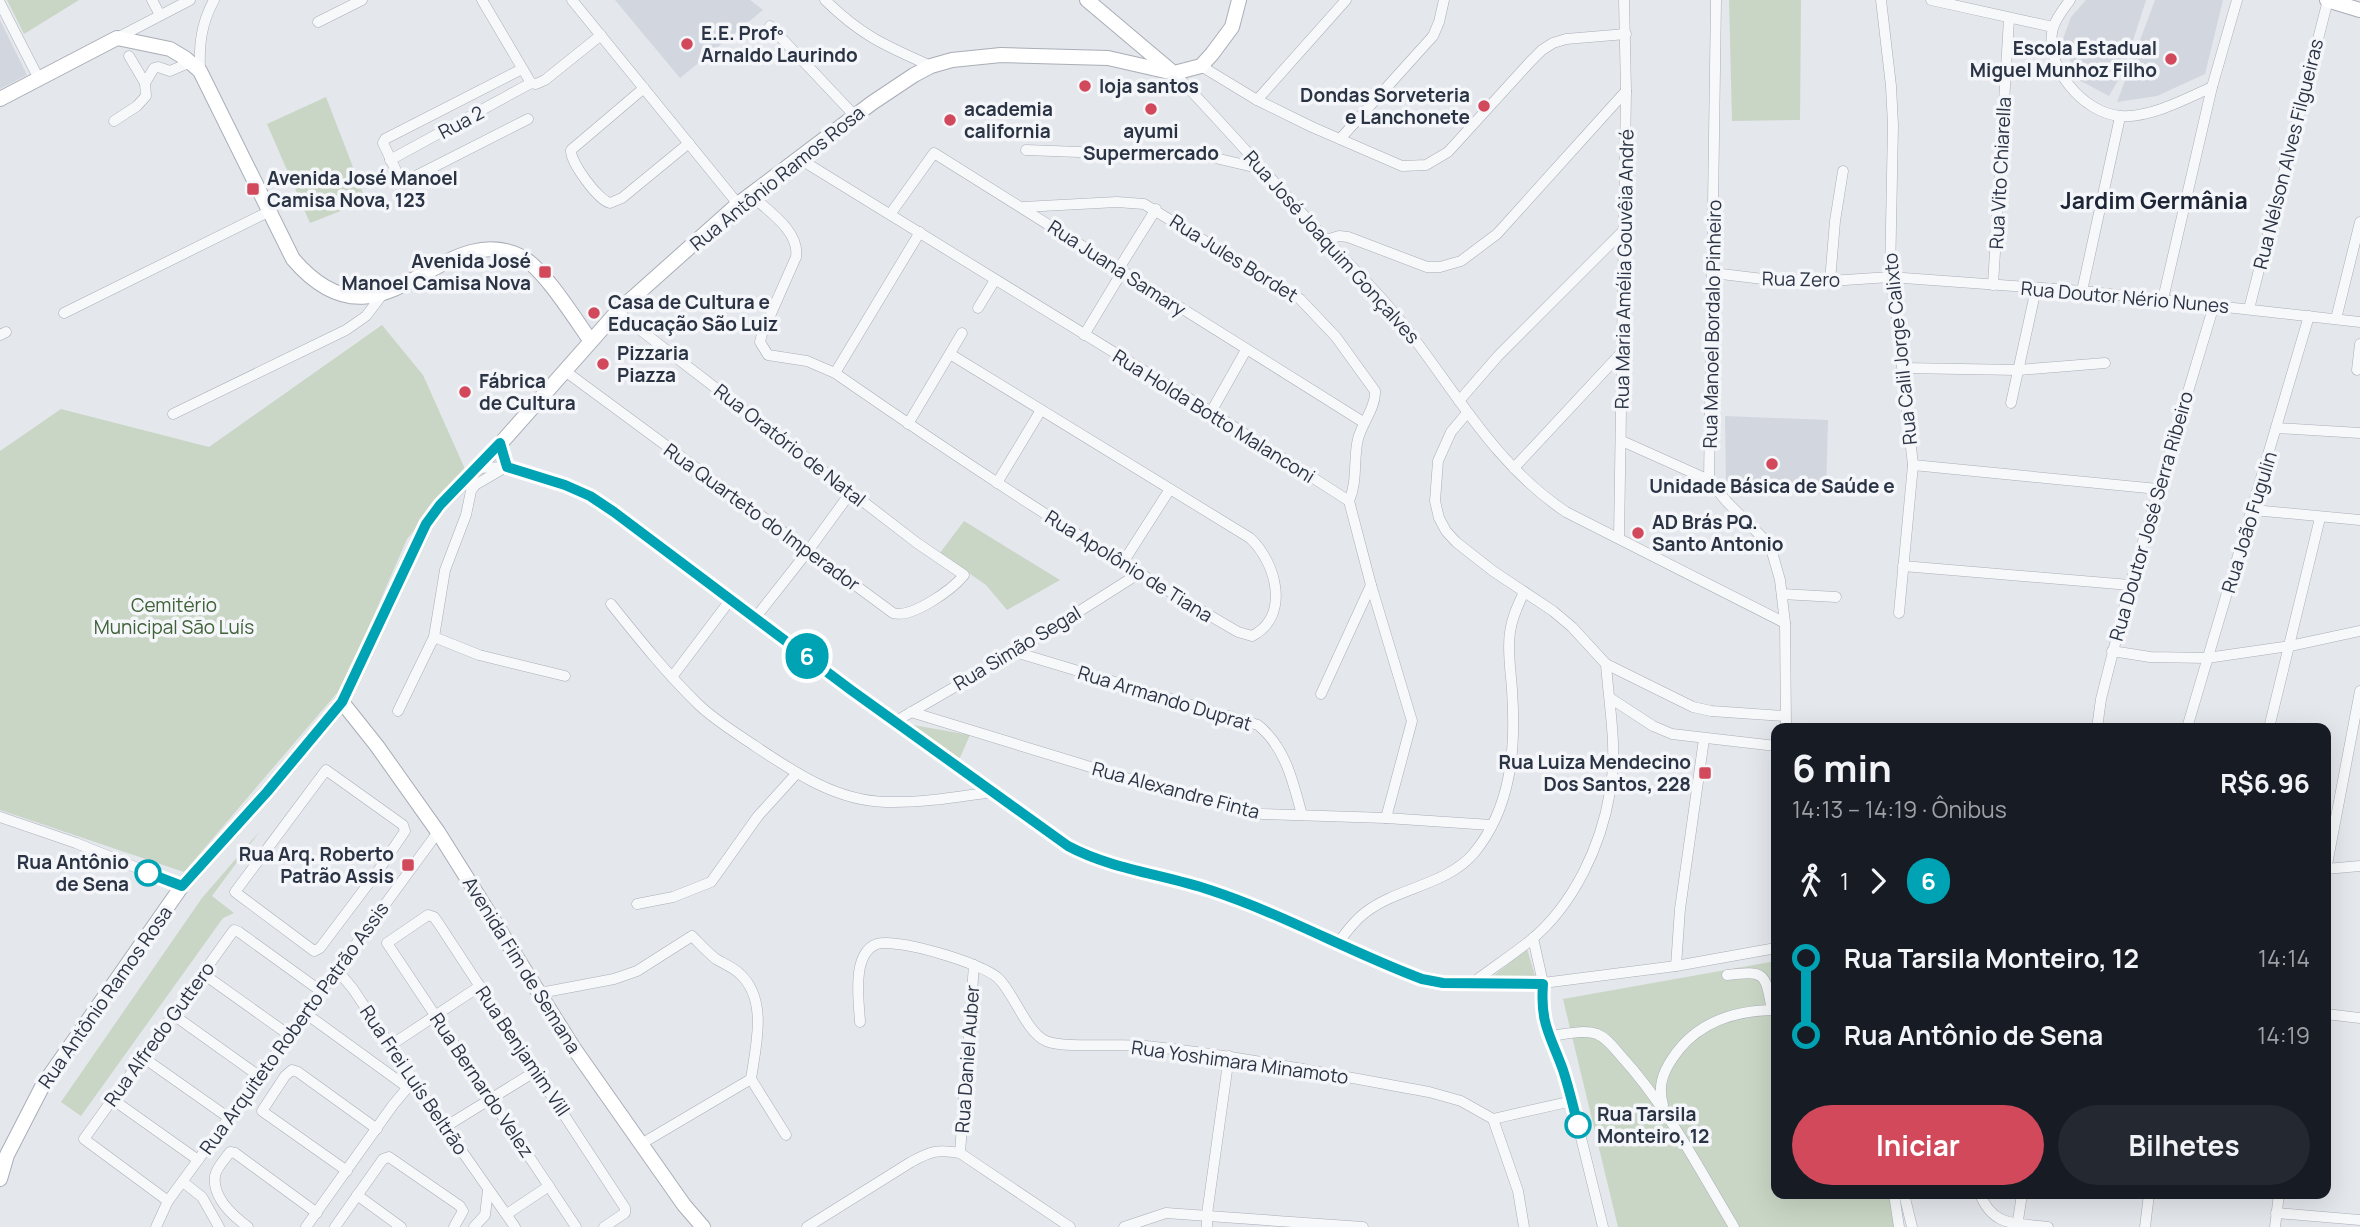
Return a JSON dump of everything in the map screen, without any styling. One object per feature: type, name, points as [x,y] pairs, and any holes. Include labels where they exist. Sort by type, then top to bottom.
[{"type":"main road","name":"Rua José Joaquim Gonçalves","points":[[1087,0],[1174,73]]},
{"type":"main road","points":[[2327,0],[2360,10]]},
{"type":"main road","points":[[931,65],[1001,55],[1065,55],[1108,58],[1174,73],[1201,66],[1222,44],[1231,27],[1238,1]]},
{"type":"main road","points":[[0,99],[117,37],[170,49],[195,67],[293,259],[306,275],[321,286],[342,295],[382,295],[459,257],[482,250],[506,251],[524,258],[537,269],[590,340]]},
{"type":"main road","name":"Rua Antônio Ramos Rosa","points":[[0,1195],[0,1181],[7,1155],[32,1104],[182,886],[267,792],[342,702],[426,524],[440,505],[500,443],[617,312],[738,204],[855,116],[931,65]]},
{"type":"main road","name":"Avenida Fim de Semana","points":[[342,702],[438,832],[573,1047],[684,1205],[703,1227]]},
{"type":"street","points":[[152,0],[160,15]]},
{"type":"street","points":[[117,37],[190,0]]},
{"type":"street","points":[[145,83],[154,68],[170,71],[195,67],[205,15],[214,0]]},
{"type":"street","points":[[318,22],[362,0]]},
{"type":"street","points":[[482,0],[531,83]]},
{"type":"street","points":[[572,0],[738,204]]},
{"type":"street","points":[[825,0],[861,33],[931,65]]},
{"type":"street","points":[[1257,100],[1346,0]]},
{"type":"street","points":[[1340,139],[1433,36],[1444,0]]},
{"type":"street","name":"Rua Maria Amélia Gouvêia André","points":[[1619,538],[1626,91],[1624,0]]},
{"type":"street","name":"Rua Manoel Bordalo Pinheiro","points":[[1709,480],[1716,0]]},
{"type":"street","name":"Rua Calil Jorge Calixto","points":[[1881,0],[1893,125],[1889,277],[1903,368],[1913,465],[1899,613]]},
{"type":"street","points":[[1931,0],[2053,27]]},
{"type":"street","points":[[2070,0],[2053,27],[2052,46],[2056,63],[2071,89],[2092,105],[2120,117],[2155,111],[2212,87]]},
{"type":"street","points":[[2163,299],[2212,87],[2237,0]]},
{"type":"street","name":"Rua Nélson Alves Filgueiras","points":[[2249,309],[2327,0]]},
{"type":"street","points":[[0,4],[38,77]]},
{"type":"street","name":"Rua Vito Chiarella","points":[[1993,285],[2009,19]]},
{"type":"street","points":[[770,26],[855,116]]},
{"type":"street","points":[[1201,66],[1257,100],[1340,139],[1402,166],[1426,165],[1448,152],[1542,50],[1566,39],[1626,34]]},
{"type":"street","name":"Rua 2","points":[[528,119],[406,181],[400,179],[390,160],[531,83],[545,80],[601,35]]},
{"type":"street","points":[[114,121],[146,96],[145,83],[129,56]]},
{"type":"street","points":[[390,160],[383,143],[385,139],[522,69]]},
{"type":"street","name":"Rua José Joaquim Gonçalves","points":[[1174,73],[1389,307],[1482,433],[1514,468],[1555,505],[1785,623]]},
{"type":"street","points":[[644,88],[571,150],[571,159],[600,199],[610,203],[622,198],[689,143]]},
{"type":"street","points":[[1326,240],[1339,236],[1348,237],[1427,267],[1440,267],[1461,261],[1497,234],[1513,218],[1626,91]]},
{"type":"street","points":[[2082,291],[2120,117]]},
{"type":"street","points":[[1026,150],[1211,157],[1262,169]]},
{"type":"street","name":"Rua Juana Samary","points":[[891,213],[934,153],[1363,422]]},
{"type":"street","name":"Rua Holda Botto Malanconi","points":[[798,158],[891,213],[1349,500]]},
{"type":"street","points":[[1830,281],[1843,171]]},
{"type":"street","name":"Rua Apolônio de Tiana","points":[[751,195],[790,233],[797,249],[796,257],[762,334],[760,342],[763,349],[775,358],[807,361],[835,373],[908,424],[1138,574],[1245,636],[1252,636],[1260,631],[1274,610],[1276,594],[1274,576],[1267,558],[1250,538],[950,354]]},
{"type":"street","name":"Rua Jules Bordet","points":[[1023,207],[1130,201],[1156,209],[1278,283],[1317,314],[1375,391],[1373,404],[1363,422],[1357,442],[1355,486],[1349,500]]},
{"type":"street","points":[[1084,335],[1156,209]]},
{"type":"street","points":[[64,313],[268,212]]},
{"type":"street","points":[[2336,319],[2360,222]]},
{"type":"street","points":[[1459,401],[1498,356],[1624,230]]},
{"type":"street","points":[[835,373],[920,232]]},
{"type":"street","name":"Rua Zero","points":[[1713,273],[1763,279],[1830,281],[1889,277]]},
{"type":"street","name":"Rua Doutor Nério Nunes","points":[[1889,277],[2082,291],[2360,322]]},
{"type":"street","points":[[978,308],[995,280]]},
{"type":"street","points":[[2011,403],[2036,289]]},
{"type":"street","points":[[173,414],[346,330],[366,316],[382,295]]},
{"type":"street","name":"Rua Doutor José Serra Ribeiro","points":[[2098,723],[2112,651],[2130,585],[2214,305]]},
{"type":"street","name":"Rua Oratório de Natal","points":[[617,312],[851,492],[964,575]]},
{"type":"street","name":"Rua João Fugulin","points":[[2189,723],[2309,316]]},
{"type":"street","points":[[908,424],[962,333]]},
{"type":"street","points":[[2357,370],[2360,344]]},
{"type":"street","points":[[1211,412],[1246,350]]},
{"type":"street","points":[[1514,468],[1623,351]]},
{"type":"street","points":[[1903,368],[2018,370],[2105,363]]},
{"type":"street","name":"Rua Quarteto do Imperador","points":[[565,371],[885,608],[900,615],[949,592],[964,575]]},
{"type":"street","points":[[997,483],[1041,410]]},
{"type":"street","points":[[1467,413],[1451,432],[1438,461],[1435,501],[1439,518],[1456,542],[1572,627],[1606,664],[1693,707],[1712,711],[1785,716]]},
{"type":"street","points":[[2276,428],[2360,433]]},
{"type":"street","points":[[1622,441],[1709,480],[1722,497],[1770,545],[1782,594],[1785,623],[1786,723]]},
{"type":"street","points":[[500,443],[507,467]]},
{"type":"street","points":[[1913,465],[2158,489]]},
{"type":"street","points":[[398,711],[434,637],[445,570],[466,515],[471,491],[475,485],[507,467]]},
{"type":"street","points":[[477,468],[507,467],[565,485],[590,496],[992,792],[1068,846],[1087,856],[1209,889],[1422,979],[1443,983],[1543,984],[1676,966],[1771,949]]},
{"type":"street","points":[[1122,564],[1170,489]]},
{"type":"street","points":[[756,617],[851,492]]},
{"type":"street","points":[[1349,500],[1371,585],[1412,721],[1387,818]]},
{"type":"street","points":[[2253,510],[2360,520]]},
{"type":"street","points":[[2270,723],[2320,518]]},
{"type":"street","points":[[1903,566],[2130,585]]},
{"type":"street","name":"Rua Simão Segal","points":[[896,721],[1015,652],[1138,574]]},
{"type":"street","points":[[1321,694],[1371,585]]},
{"type":"street","points":[[1338,943],[1367,911],[1461,866],[1474,853],[1491,825],[1506,792],[1512,766],[1514,715],[1509,633],[1524,592]]},
{"type":"street","points":[[1782,594],[1836,597]]},
{"type":"street","points":[[672,677],[731,599]]},
{"type":"street","points":[[611,604],[672,677],[718,721],[797,774],[849,796],[884,802],[935,800],[992,792]]},
{"type":"street","points":[[2112,651],[2150,657],[2207,658],[2360,632]]},
{"type":"street","points":[[434,637],[479,655],[565,676]]},
{"type":"street","name":"Rua Armando Duprat","points":[[1015,652],[1258,726],[1271,736],[1280,750],[1290,772],[1302,815]]},
{"type":"street","points":[[1471,984],[1533,939],[1565,904],[1586,868],[1611,791],[1613,750],[1606,664]]},
{"type":"street","points":[[2331,843],[2360,691]]},
{"type":"street","points":[[1610,698],[1653,726],[1672,734],[1771,746]]},
{"type":"street","name":"Rua Alexandre Finta","points":[[911,712],[1185,796],[1262,814],[1491,825]]},
{"type":"street","points":[[1676,966],[1680,909],[1704,739]]},
{"type":"street","points":[[326,770],[405,828],[379,871],[320,948],[310,950],[237,896],[236,890],[326,770]]},
{"type":"street","points":[[637,904],[673,897],[711,882],[758,816],[797,774]]},
{"type":"street","points":[[0,817],[76,843],[182,886]]},
{"type":"street","name":"Rua Arquiteto Roberto Patrão Assis","points":[[156,1227],[169,1201],[198,1160],[438,832]]},
{"type":"street","points":[[2331,869],[2360,866]]},
{"type":"street","name":"Rua Benjamim Vill","points":[[387,943],[424,916],[431,915],[625,1208],[623,1214],[604,1227]]},
{"type":"street","name":"Rua Alfredo Guttero","points":[[169,1201],[84,1141],[141,1056],[232,932],[236,931],[322,992]]},
{"type":"street","points":[[540,993],[614,979],[637,971],[692,936],[748,982],[754,995],[758,1029],[751,1079],[786,1135]]},
{"type":"street","points":[[1533,939],[1543,984],[1541,1009],[1572,1101],[1600,1225]]},
{"type":"street","name":"Rua Bernardo Velez","points":[[387,943],[576,1227]]},
{"type":"street","name":"Rua Yoshimara Minamoto","points":[[860,1022],[859,970],[871,947],[884,943],[928,950],[974,965],[996,976],[1034,1030],[1046,1041],[1143,1045],[1229,1056],[1429,1092],[1461,1101],[1493,1119]]},
{"type":"street","name":"Rua Daniel Auber","points":[[960,1153],[974,965]]},
{"type":"street","name":"Rua Frei Luís Beltrão","points":[[338,971],[391,1045],[410,1084],[445,1127],[507,1214]]},
{"type":"street","points":[[1727,975],[1752,972],[1761,976],[1771,999]]},
{"type":"street","points":[[202,973],[289,1035]]},
{"type":"street","points":[[391,1045],[480,986]]},
{"type":"street","points":[[1664,1109],[1659,1092],[1662,1079],[1665,1069],[1681,1044],[1713,1021],[1755,1010],[1771,1010]]},
{"type":"street","points":[[306,1013],[410,1084],[306,1227]]},
{"type":"street","points":[[172,1014],[259,1076]]},
{"type":"street","points":[[2331,1015],[2360,1018]]},
{"type":"street","points":[[1549,1036],[1588,1032],[1598,1034],[1608,1041],[1664,1109],[1734,1227]]},
{"type":"street","points":[[141,1056],[229,1118]]},
{"type":"street","points":[[1207,1227],[1229,1056]]},
{"type":"street","points":[[347,1171],[261,1109],[285,1076],[295,1070],[377,1129]]},
{"type":"street","points":[[445,1127],[536,1071]]},
{"type":"street","points":[[641,1144],[751,1079]]},
{"type":"street","points":[[112,1099],[198,1160]]},
{"type":"street","points":[[1524,1227],[1518,1191],[1493,1119],[1572,1101]]},
{"type":"street","points":[[807,1227],[928,1153],[941,1150],[960,1153],[1070,1227]]},
{"type":"street","points":[[248,1227],[227,1210],[216,1186],[216,1172],[232,1152],[317,1213]]},
{"type":"street","points":[[335,1227],[383,1159],[389,1157],[460,1206],[463,1211],[453,1227]]},
{"type":"street","points":[[183,1182],[202,1197],[219,1227]]},
{"type":"street","points":[[515,1227],[507,1214],[549,1186]]},
{"type":"street","points":[[474,1227],[485,1215],[488,1189]]},
{"type":"street","points":[[358,1195],[401,1227]]},
{"type":"street","points":[[1895,1199],[1899,1227]]},
{"type":"street","points":[[1905,1199],[1912,1227]]},
{"type":"street","points":[[1982,1199],[1990,1215],[1999,1221],[2048,1227]]},
{"type":"street","points":[[2017,1225],[2021,1199]]},
{"type":"street","points":[[2145,1227],[2148,1199]]},
{"type":"street","points":[[2274,1227],[2278,1199]]},
{"type":"street","points":[[1124,1227],[1166,1213],[1363,1227]]},
{"type":"street","points":[[2276,1213],[2360,1220]]},
{"type":"shaded area","name":"E.E. Profº Arnaldo Laurindo","points":[[615,0],[750,0],[763,10],[680,78]]},
{"type":"shaded area","points":[[2086,0],[2146,0],[2123,72],[2109,96],[2079,80],[2062,42],[2071,17]]},
{"type":"shaded area","name":"Escola Estadual Miguel Munhoz Filho","points":[[2155,0],[2223,0],[2205,74],[2157,96],[2117,102]]},
{"type":"shaded area","points":[[0,20],[27,75],[0,89]]},
{"type":"shaded area","points":[[1725,416],[1828,420],[1826,494],[1757,492],[1726,483]]},
{"type":"green space","points":[[7,0],[79,0],[24,34]]},
{"type":"green space","points":[[1729,0],[1801,0],[1800,120],[1732,121]]},
{"type":"green space","points":[[326,97],[366,201],[310,223],[267,124]]},
{"type":"green space","name":"Cemitério Municipal São Luís","points":[[382,325],[423,375],[465,469],[407,539],[343,686],[184,872],[0,810],[0,451],[61,409],[209,447]]},
{"type":"green space","points":[[964,521],[1060,580],[1007,610],[986,585],[940,553]]},
{"type":"green space","points":[[907,724],[970,735],[957,764]]},
{"type":"green space","points":[[260,831],[212,896],[234,913],[223,918],[81,1116],[61,1102],[202,898]]},
{"type":"green space","points":[[1527,949],[1535,976],[1488,980]]},
{"type":"green space","points":[[1771,962],[1771,1199],[1898,1199],[1901,1227],[1618,1227],[1563,999]]},
{"type":"bus line","name":"6","points":[[148,873],[182,886],[267,792],[342,702],[426,524],[440,505],[500,443],[507,467],[565,485],[590,496],[614,512],[851,690],[1068,846],[1087,856],[1209,889],[1422,979],[1443,983],[1543,984],[1541,1009],[1578,1125]]},
{"type":"place","name":"E.E. Profº Arnaldo Laurindo","points":[[687,44]]},
{"type":"place","name":"Escola Estadual Miguel Munhoz Filho","points":[[2171,59]]},
{"type":"place","name":"loja santos","points":[[1085,86]]},
{"type":"place","name":"Dondas Sorveteria e Lanchonete","points":[[1484,106]]},
{"type":"place","name":"ayumi Supermercado","points":[[1151,109]]},
{"type":"place","name":"academia california","points":[[950,120]]},
{"type":"place","name":"Avenida José Manoel Camisa Nova, 123","points":[[253,189]]},
{"type":"place","name":"Avenida José Manoel Camisa Nova","points":[[545,272]]},
{"type":"place","name":"Casa de Cultura e Educação São Luiz","points":[[594,313]]},
{"type":"place","name":"Pizzaria Piazza","points":[[603,364]]},
{"type":"place","name":"Fábrica de Cultura","points":[[465,392]]},
{"type":"place","name":"Unidade Básica de Saúde e","points":[[1772,464]]},
{"type":"place","name":"AD Brás PQ. Santo Antonio","points":[[1638,533]]},
{"type":"place","name":"Rua Luiza Mendecino Dos Santos, 228","points":[[1705,773]]},
{"type":"place","name":"Rua Arq. Roberto Patrão Assis","points":[[408,865]]},
{"type":"place","name":"Rua Antônio de Sena","points":[[148,873]]},
{"type":"place","name":"Rua Tarsila Monteiro, 12","points":[[1578,1125]]},
{"type":"district","name":"Jardim Germânia","points":[[2154,200]]}]
